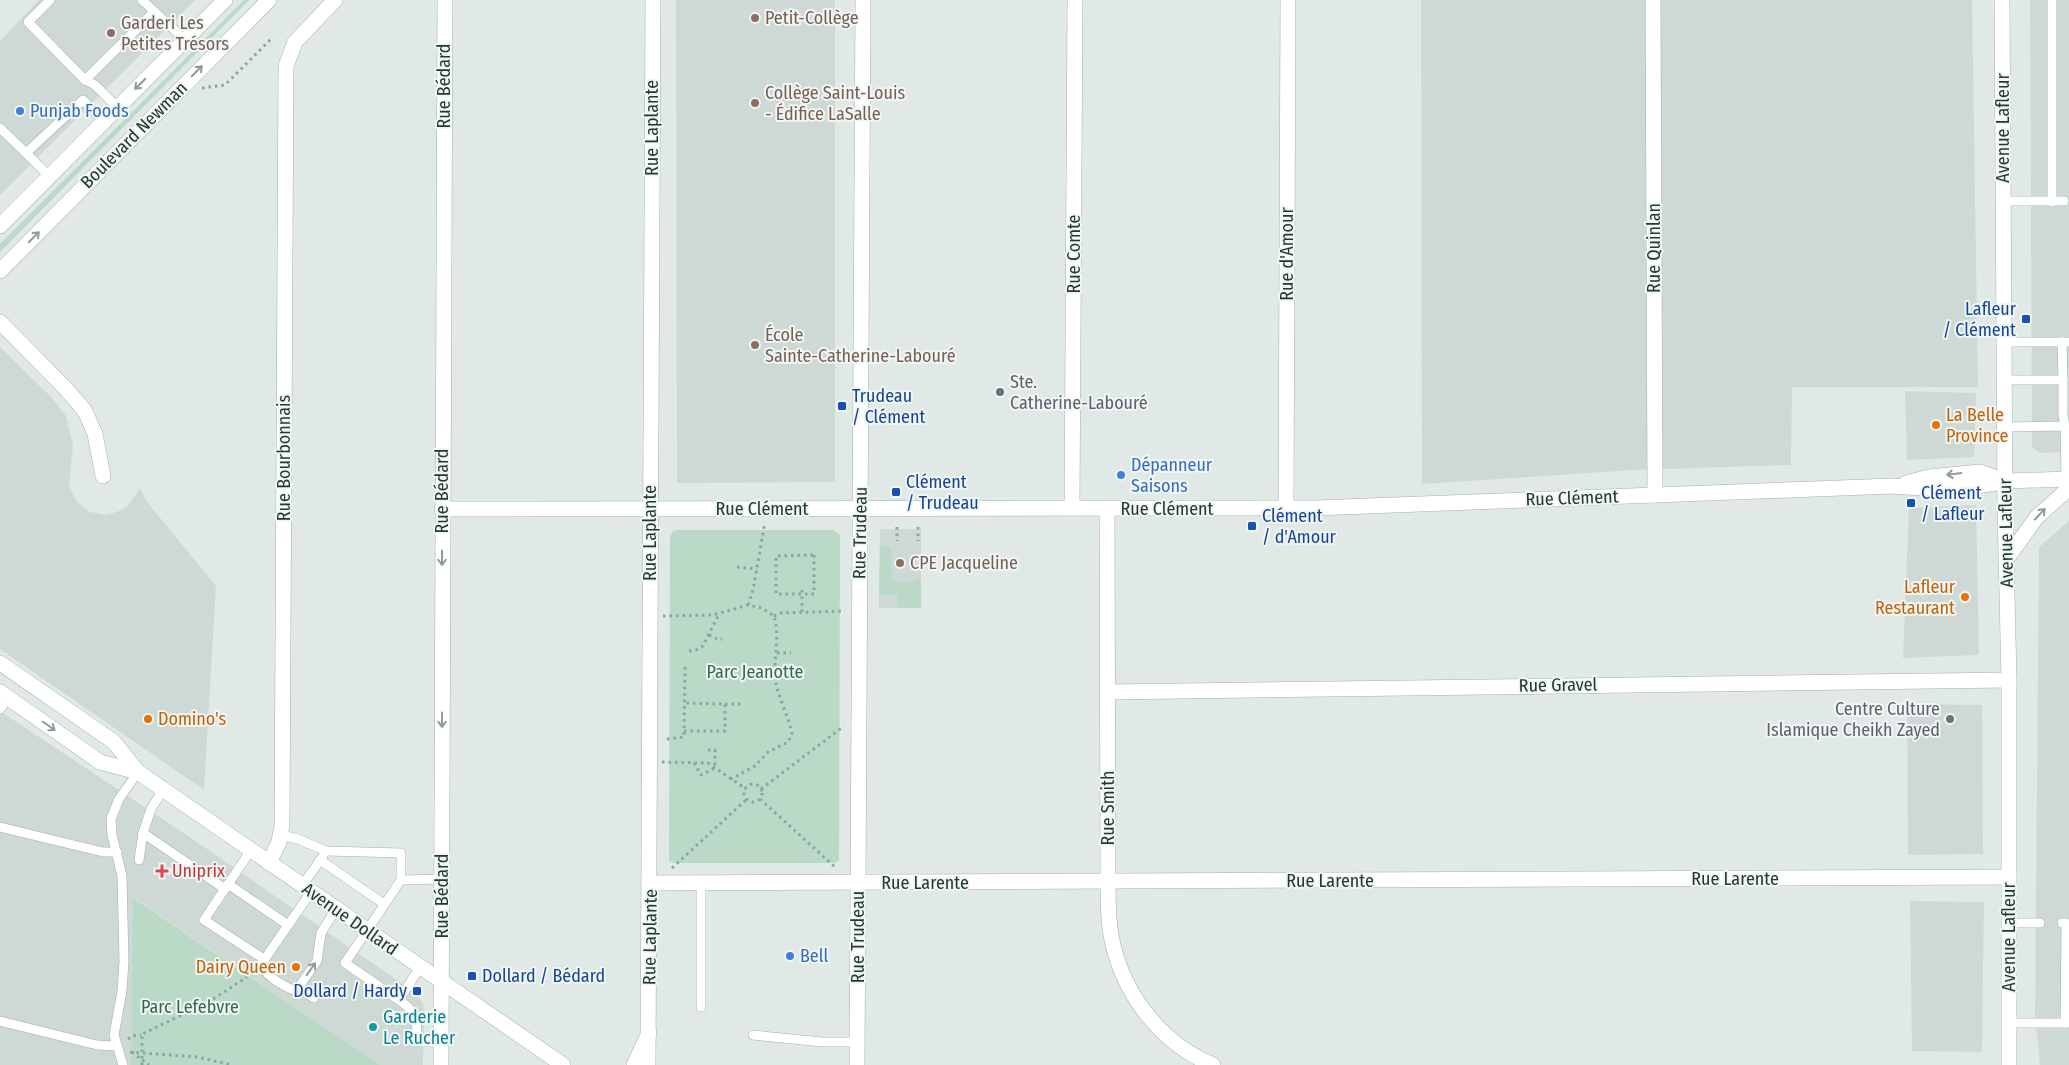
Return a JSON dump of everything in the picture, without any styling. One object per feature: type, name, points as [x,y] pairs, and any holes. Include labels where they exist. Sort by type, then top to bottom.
[{"type":"street","name":"Boulevard Newman","points":[[0,226],[225,0]]},
{"type":"street","name":"Boulevard Newman","points":[[0,272],[269,0]]},
{"type":"street","name":"Rue Bourbonnais","points":[[269,863],[281,835],[286,66],[290,51],[299,36],[335,0]]},
{"type":"street","name":"Rue Bédard","points":[[441,1065],[444,0]]},
{"type":"street","name":"Rue Laplante","points":[[648,1065],[653,0]]},
{"type":"street","name":"Rue Trudeau","points":[[857,1065],[863,0]]},
{"type":"street","name":"Rue Comte","points":[[1072,508],[1075,0]]},
{"type":"street","name":"Rue d'Amour","points":[[1286,508],[1288,0]]},
{"type":"street","name":"Rue Quinlan","points":[[1653,0],[1655,495]]},
{"type":"street","name":"Avenue Lafleur","points":[[2002,0],[2005,481],[2009,680],[2009,1065]]},
{"type":"street","points":[[0,322],[68,390],[85,411],[95,434],[104,476]]},
{"type":"street","name":"Rue Clément","points":[[442,509],[1286,508],[1893,486],[1928,477],[1969,472],[1980,472],[2005,481],[2068,482]]},
{"type":"street","points":[[2006,560],[2036,518],[2068,482]]},
{"type":"street","name":"Rue Smith","points":[[1106,508],[1108,882],[1111,936],[1118,962],[1131,992],[1147,1015],[1187,1052],[1213,1065]]},
{"type":"street","name":"Avenue Dollard","points":[[1,667],[114,742],[138,772],[163,790],[563,1065]]},
{"type":"street","name":"Rue Gravel","points":[[1108,692],[2009,680]]},
{"type":"street","name":"Avenue Dollard","points":[[3,700],[100,762],[138,772]]},
{"type":"street","name":"Rue Larente","points":[[650,883],[2009,877]]},
{"type":"street","points":[[634,1065],[649,1034]]},
{"type":"lane","points":[[50,0],[28,22],[85,80],[95,85],[117,107]]},
{"type":"lane","points":[[142,0],[185,40]]},
{"type":"lane","points":[[2052,0],[2052,202]]},
{"type":"lane","points":[[85,80],[154,12]]},
{"type":"lane","points":[[26,153],[83,100],[103,121]]},
{"type":"lane","points":[[0,128],[50,176]]},
{"type":"lane","points":[[2003,201],[2064,201]]},
{"type":"lane","points":[[2004,342],[2066,342],[2063,415],[2067,438],[2068,482]]},
{"type":"lane","points":[[2004,380],[2063,380]]},
{"type":"lane","points":[[2005,427],[2065,426]]},
{"type":"lane","points":[[122,1061],[114,1035],[124,976],[122,876],[111,827],[113,811],[138,772]]},
{"type":"lane","points":[[139,860],[143,834],[151,809],[163,790]]},
{"type":"lane","points":[[0,827],[103,852],[117,852]]},
{"type":"lane","points":[[143,834],[288,925]]},
{"type":"lane","points":[[281,835],[298,839],[326,851],[401,853],[401,880],[345,963],[416,1014],[417,1042],[441,1042]]},
{"type":"lane","points":[[251,850],[204,920],[264,959]]},
{"type":"lane","points":[[314,998],[298,988],[291,989],[264,971],[261,966],[288,925],[326,851]]},
{"type":"lane","points":[[320,860],[384,904]]},
{"type":"lane","points":[[401,880],[443,879]]},
{"type":"lane","points":[[701,883],[702,1008]]},
{"type":"lane","points":[[298,988],[317,962],[321,933],[336,909]]},
{"type":"lane","points":[[2009,923],[2040,923]]},
{"type":"lane","points":[[2009,1023],[2067,1023],[2066,923]]},
{"type":"lane","points":[[399,1000],[420,967]]},
{"type":"lane","points":[[0,1021],[97,1045],[117,1046]]},
{"type":"lane","points":[[753,1035],[822,1042],[857,1042]]},
{"type":"path","points":[[202,88],[225,85],[272,38]]},
{"type":"path","points":[[897,527],[897,541]]},
{"type":"path","points":[[918,527],[918,541]]},
{"type":"path","points":[[748,605],[753,590],[765,528]]},
{"type":"path","points":[[776,556],[814,556],[814,594],[802,592],[776,594],[776,556]]},
{"type":"path","points":[[737,567],[757,569]]},
{"type":"path","points":[[802,592],[802,612]]},
{"type":"path","points":[[668,616],[699,616],[748,605],[762,608],[774,616],[777,653],[774,676],[791,729],[791,738],[783,745],[768,752],[755,766],[731,779]]},
{"type":"path","points":[[774,616],[781,613],[842,611]]},
{"type":"path","points":[[689,651],[700,649],[704,644],[719,616],[718,613]]},
{"type":"path","points":[[709,635],[719,640],[722,639]]},
{"type":"path","points":[[699,642],[704,644]]},
{"type":"path","points":[[777,653],[791,653]]},
{"type":"path","points":[[667,738],[684,737],[685,665]]},
{"type":"path","points":[[684,703],[744,704]]},
{"type":"path","points":[[684,731],[725,731],[725,704]]},
{"type":"path","points":[[761,789],[841,726]]},
{"type":"path","points":[[708,750],[715,750],[715,768]]},
{"type":"path","points":[[667,762],[708,763],[746,789]]},
{"type":"path","points":[[694,763],[701,775],[715,768]]},
{"type":"path","points":[[753,784],[761,789],[760,799],[754,802],[747,799],[745,795],[746,789],[753,784]]},
{"type":"path","points":[[673,865],[747,799]]},
{"type":"path","points":[[760,799],[834,865]]},
{"type":"path","points":[[132,1036],[141,1035],[207,1004],[248,975]]},
{"type":"path","points":[[141,1035],[142,1065]]},
{"type":"path","points":[[132,1052],[149,1065]]},
{"type":"path","points":[[122,1061],[132,1052],[142,1052],[210,1059],[232,1065]]},
{"type":"shaded area","points":[[39,0],[195,0],[0,195],[0,41]]},
{"type":"shaded area","points":[[676,0],[835,0],[835,482],[677,483]]},
{"type":"shaded area","points":[[1421,0],[1972,0],[1978,387],[1792,387],[1791,465],[1634,470],[1422,484]]},
{"type":"shaded area","points":[[2030,0],[2069,0],[2069,452],[2040,453],[2032,447]]},
{"type":"shaded area","points":[[0,347],[52,398],[66,416],[73,445],[69,485],[76,501],[90,512],[107,515],[128,506],[140,488],[147,502],[216,586],[204,790],[0,649]]},
{"type":"shaded area","points":[[1905,391],[1976,393],[1974,457],[1907,460]]},
{"type":"shaded area","points":[[1976,505],[1979,655],[1903,658],[1909,508]]},
{"type":"shaded area","points":[[2069,521],[2069,1065],[2040,1065],[2035,1016],[2039,547]]},
{"type":"shaded area","name":"CPE Jacqueline","points":[[880,529],[921,529],[921,608],[879,608]]},
{"type":"shaded area","points":[[1907,704],[1982,705],[1983,854],[1908,855]]},
{"type":"shaded area","points":[[0,711],[188,836],[416,993],[423,1003],[424,1011],[423,1065],[380,1065],[134,898],[131,1065],[0,1065]]},
{"type":"shaded area","points":[[1910,901],[1984,902],[1982,1052],[1912,1051]]},
{"type":"green space","points":[[244,0],[249,0],[0,252],[0,244]]},
{"type":"green space","name":"Parc Jeanotte","points":[[834,530],[840,535],[839,860],[836,863],[675,863],[669,861],[670,536],[673,531]]},
{"type":"green space","points":[[880,546],[891,546],[892,582],[914,582],[914,579],[921,579],[921,608],[898,608],[897,595],[879,595]]},
{"type":"green space","name":"Parc Lefebvre","points":[[133,898],[380,1065],[131,1065]]},
{"type":"place","name":"Petit-Collège","points":[[755,18]]},
{"type":"place","name":"Garderi Les Petites Trésors","points":[[111,33]]},
{"type":"place","name":"Collège Saint-Louis - Édifice LaSalle","points":[[755,103]]},
{"type":"place","name":"Punjab Foods","points":[[20,111]]},
{"type":"place","name":"Lafleur / Clément","points":[[2026,319]]},
{"type":"place","name":"École Sainte-Catherine-Labouré","points":[[755,345]]},
{"type":"place","name":"Ste. Catherine-Labouré","points":[[1000,392]]},
{"type":"place","name":"Trudeau / Clément","points":[[842,406]]},
{"type":"place","name":"La Belle Province","points":[[1936,425]]},
{"type":"place","name":"Dépanneur Saisons","points":[[1121,475]]},
{"type":"place","name":"Clément / Trudeau","points":[[896,492]]},
{"type":"place","name":"Clément / Lafleur","points":[[1911,503]]},
{"type":"place","name":"Clément / d'Amour","points":[[1252,526]]},
{"type":"place","name":"CPE Jacqueline","points":[[900,563]]},
{"type":"place","name":"Lafleur Restaurant","points":[[1965,597]]},
{"type":"place","name":"Domino's","points":[[148,719]]},
{"type":"place","name":"Centre Culture Islamique Cheikh Zayed","points":[[1950,719]]},
{"type":"place","name":"Uniprix","points":[[162,871]]},
{"type":"place","name":"Bell","points":[[790,956]]},
{"type":"place","name":"Dairy Queen","points":[[296,967]]},
{"type":"place","name":"Dollard / Bédard","points":[[472,976]]},
{"type":"place","name":"Dollard / Hardy","points":[[417,991]]},
{"type":"place","name":"Garderie Le Rucher","points":[[373,1027]]}]
